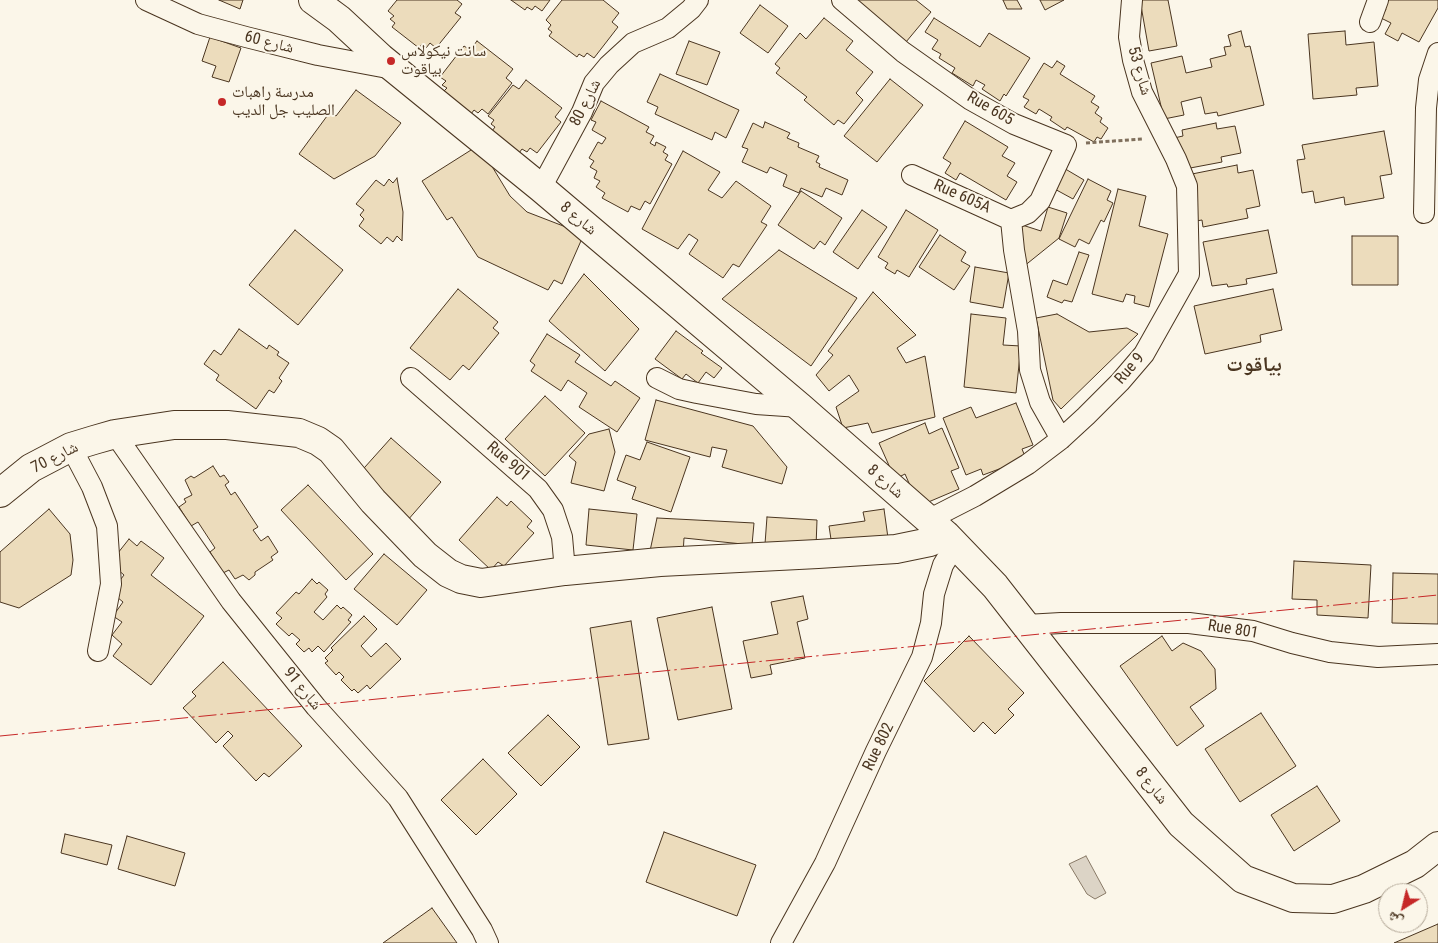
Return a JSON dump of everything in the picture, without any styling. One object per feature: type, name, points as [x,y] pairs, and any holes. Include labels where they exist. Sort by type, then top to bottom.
[{"type":"street","name":"شارع 60","points":[[146,0],[198,24],[318,55],[397,70]]},
{"type":"street","name":"شارع 8","points":[[313,0],[541,188],[800,408],[943,533],[994,586],[1026,625],[1181,824],[1243,879],[1293,898],[1333,900],[1364,889],[1415,864],[1438,846]]},
{"type":"street","name":"شارع 80","points":[[541,188],[582,112],[594,83],[608,65],[633,43],[668,28],[690,10],[698,0]]},
{"type":"street","name":"Rue 605","points":[[842,0],[903,52],[972,100],[1014,124],[1066,145]]},
{"type":"street","name":"شارع 53","points":[[1132,0],[1129,37],[1133,60],[1142,92],[1165,138]]},
{"type":"street","points":[[1370,22],[1378,0]]},
{"type":"street","points":[[1424,212],[1426,108],[1429,80],[1438,53]]},
{"type":"street","name":"Rue 9","points":[[943,533],[975,496],[1028,464],[1061,439],[1120,382],[1144,354],[1189,274],[1187,186],[1165,138]]},
{"type":"street","points":[[1061,439],[1040,402],[1030,370],[1028,331],[1014,250],[1011,220],[1028,213],[1040,201],[1066,145]]},
{"type":"street","name":"Rue 605A","points":[[912,175],[1011,220]]},
{"type":"street","name":"Rue 901","points":[[411,378],[538,489],[553,510],[562,537],[565,571]]},
{"type":"street","points":[[657,378],[679,389],[697,393],[756,404],[800,408]]},
{"type":"street","name":"شارع 70","points":[[0,493],[31,468],[71,447],[116,434],[174,425],[227,425],[298,433],[318,441],[331,450],[392,521],[425,555],[448,573],[481,583],[565,571],[678,561],[896,549],[930,542],[943,533]]},
{"type":"street","name":"شارع 91","points":[[116,434],[231,600],[316,708],[398,798],[482,930],[488,943]]},
{"type":"street","points":[[71,447],[92,487],[107,526],[110,584],[98,651]]},
{"type":"street","name":"Rue 802","points":[[781,943],[825,863],[876,751],[922,657],[931,623],[934,594],[943,565],[943,533]]},
{"type":"street","name":"Rue 801","points":[[1026,625],[1061,623],[1189,623],[1253,631],[1330,652],[1378,657],[1438,654]]},
{"type":"path","points":[[1066,145],[1165,138]]},
{"type":"shaded area","points":[[1086,856],[1106,893],[1095,899],[1087,894],[1069,864]]},
{"type":"building","points":[[219,0],[243,0],[240,9]]},
{"type":"building","points":[[397,0],[457,0],[462,4],[455,13],[461,17],[436,48],[430,43],[426,48],[422,44],[419,48],[392,27],[395,23],[390,19],[394,16],[388,11]]},
{"type":"building","points":[[511,0],[550,0],[542,11],[535,6],[532,10],[527,7],[525,10]]},
{"type":"building","points":[[562,0],[603,0],[619,13],[612,22],[618,27],[594,58],[587,53],[584,57],[579,54],[577,57],[549,36],[552,32],[548,29],[551,25],[546,20]]},
{"type":"building","points":[[855,0],[916,0],[931,12],[906,42]]},
{"type":"building","points":[[1003,0],[1017,0],[1022,9],[1007,9]]},
{"type":"building","points":[[1040,0],[1064,0],[1045,10]]},
{"type":"building","points":[[1140,0],[1168,0],[1177,46],[1149,51]]},
{"type":"building","points":[[1383,0],[1438,0],[1438,8],[1419,42],[1402,33],[1398,41],[1385,34],[1391,23],[1381,18],[1386,9],[1380,5]]},
{"type":"building","points":[[760,5],[788,26],[768,53],[740,33]]},
{"type":"building","points":[[824,18],[853,41],[846,50],[873,72],[856,93],[863,100],[844,124],[838,120],[834,125],[804,100],[807,97],[776,73],[780,68],[775,64],[800,33],[806,39]]},
{"type":"building","points":[[934,18],[980,47],[989,33],[1030,58],[1006,96],[1004,94],[1000,101],[982,89],[985,85],[976,80],[973,86],[952,73],[955,68],[939,58],[941,54],[932,49],[938,40],[925,32]]},
{"type":"building","points":[[1241,31],[1245,47],[1250,46],[1264,105],[1218,116],[1217,112],[1205,114],[1201,97],[1181,102],[1184,115],[1164,119],[1151,63],[1182,56],[1186,73],[1212,67],[1210,59],[1226,55],[1224,47],[1231,46],[1228,35]]},
{"type":"building","points":[[1345,31],[1346,45],[1374,42],[1378,86],[1356,88],[1357,95],[1313,99],[1308,34]]},
{"type":"building","points":[[210,37],[241,48],[229,82],[212,77],[216,66],[202,61]]},
{"type":"building","points":[[477,41],[513,69],[506,78],[512,83],[488,114],[482,109],[478,113],[474,110],[471,114],[443,92],[447,88],[442,85],[446,81],[440,77],[464,46],[470,50]]},
{"type":"building","points":[[689,41],[720,52],[707,85],[676,74]]},
{"type":"building","points":[[1057,61],[1065,66],[1060,74],[1095,96],[1091,102],[1099,107],[1095,113],[1102,118],[1100,122],[1108,128],[1101,139],[1097,137],[1094,142],[1067,127],[1065,130],[1050,120],[1052,117],[1039,109],[1036,114],[1024,107],[1029,100],[1023,97],[1044,63],[1052,68]]},
{"type":"building","points":[[660,74],[739,110],[726,138],[715,132],[712,140],[655,114],[658,107],[647,102]]},
{"type":"building","points":[[890,79],[923,105],[877,162],[844,136]]},
{"type":"building","points":[[526,80],[562,108],[555,117],[561,122],[537,153],[530,148],[527,152],[522,149],[519,153],[492,131],[495,127],[491,124],[494,120],[488,116],[513,85],[519,89]]},
{"type":"building","points":[[356,90],[401,123],[375,156],[334,179],[299,154],[330,112],[336,116]]},
{"type":"building","points":[[601,101],[649,127],[646,132],[654,136],[650,143],[655,146],[656,142],[666,147],[663,152],[668,155],[665,160],[672,164],[650,204],[645,201],[640,210],[631,206],[628,212],[602,198],[605,193],[596,187],[600,181],[594,178],[597,171],[590,167],[594,161],[589,158],[598,142],[602,144],[606,138],[592,130],[596,122],[591,120]]},
{"type":"building","points":[[965,121],[1008,147],[1002,156],[1015,163],[1007,176],[1017,182],[1006,200],[960,173],[956,180],[945,173],[951,163],[943,158]]},
{"type":"building","points":[[765,122],[790,133],[787,138],[799,143],[798,147],[819,156],[816,162],[820,164],[819,167],[848,180],[842,195],[826,188],[822,197],[801,188],[799,193],[783,186],[787,175],[770,167],[767,173],[742,162],[748,149],[742,147],[753,123],[763,128]]},
{"type":"building","points":[[1216,123],[1217,129],[1235,126],[1241,153],[1221,157],[1222,162],[1185,169],[1174,138],[1183,136],[1182,130]]},
{"type":"building","points":[[1384,131],[1392,174],[1380,176],[1384,198],[1345,205],[1344,197],[1315,203],[1313,191],[1302,193],[1297,160],[1305,159],[1302,145]]},
{"type":"building","points":[[479,145],[510,196],[527,212],[584,234],[562,284],[554,280],[548,290],[478,257],[452,217],[447,220],[422,181]]},
{"type":"building","points":[[683,151],[720,172],[708,190],[722,198],[736,181],[771,206],[761,222],[767,225],[739,267],[733,264],[723,278],[689,254],[698,240],[689,234],[678,249],[642,229]]},
{"type":"building","points":[[1237,165],[1238,173],[1253,170],[1260,206],[1246,209],[1248,218],[1203,227],[1202,220],[1196,221],[1187,175]]},
{"type":"building","points":[[1062,167],[1084,180],[1073,199],[1051,187]]},
{"type":"building","points":[[397,178],[403,212],[402,241],[397,236],[393,242],[387,237],[381,244],[359,226],[364,219],[360,215],[364,210],[356,204],[376,180],[384,186],[389,179],[393,183]]},
{"type":"building","points":[[1088,179],[1111,191],[1107,200],[1113,203],[1104,222],[1101,220],[1089,244],[1079,239],[1075,247],[1059,239]]},
{"type":"building","points":[[1118,189],[1146,196],[1139,226],[1168,234],[1149,307],[1134,303],[1135,296],[1126,294],[1123,302],[1092,294]]},
{"type":"building","points":[[801,191],[842,218],[825,245],[820,241],[814,249],[778,225]]},
{"type":"building","points":[[1048,207],[1067,213],[1059,238],[1023,267],[1016,223],[1041,231]]},
{"type":"building","points":[[862,210],[887,227],[858,269],[833,252]]},
{"type":"building","points":[[906,210],[938,230],[909,277],[897,270],[895,274],[885,268],[888,263],[878,257]]},
{"type":"building","points":[[295,230],[343,270],[298,325],[249,285]]},
{"type":"building","points":[[1268,230],[1277,273],[1246,279],[1247,284],[1228,287],[1227,284],[1212,286],[1203,242]]},
{"type":"building","points":[[940,235],[966,252],[961,261],[970,266],[954,290],[919,267]]},
{"type":"building","points":[[1352,236],[1398,236],[1398,285],[1352,285]]},
{"type":"building","points":[[779,250],[857,298],[811,366],[722,299]]},
{"type":"building","points":[[1079,252],[1089,255],[1072,302],[1064,300],[1062,303],[1047,297],[1053,280],[1067,285]]},
{"type":"building","points":[[975,267],[1009,273],[1003,308],[970,302]]},
{"type":"building","points":[[584,274],[639,329],[605,371],[549,321]]},
{"type":"building","points":[[458,289],[498,322],[493,328],[499,333],[469,370],[463,365],[450,380],[410,348]]},
{"type":"building","points":[[1273,289],[1282,330],[1260,335],[1261,342],[1205,354],[1194,306]]},
{"type":"building","points":[[873,292],[916,335],[897,348],[906,363],[925,356],[935,417],[872,433],[868,423],[843,428],[836,407],[859,391],[849,375],[829,391],[816,375],[833,355],[828,351]]},
{"type":"building","points":[[971,314],[1006,318],[1003,345],[1021,346],[1016,393],[964,387]]},
{"type":"building","points":[[1057,314],[1089,332],[1127,328],[1138,334],[1061,409],[1053,400],[1036,318]]},
{"type":"building","points":[[239,329],[267,349],[269,345],[279,352],[277,355],[289,363],[279,378],[282,381],[274,393],[269,390],[256,409],[216,380],[219,375],[204,364],[214,350],[221,355]]},
{"type":"building","points":[[676,331],[722,368],[714,378],[706,372],[698,383],[686,374],[682,379],[655,359]]},
{"type":"building","points":[[547,334],[580,355],[575,362],[611,386],[615,381],[640,398],[617,432],[579,407],[587,393],[568,380],[561,391],[531,371],[535,365],[530,361]]},
{"type":"building","points":[[545,396],[585,433],[545,476],[505,439]]},
{"type":"building","points":[[656,400],[753,426],[787,467],[782,484],[722,467],[727,450],[712,447],[710,457],[645,440]]},
{"type":"building","points":[[1016,403],[1033,445],[1022,449],[1026,459],[983,475],[981,469],[966,475],[943,418],[971,407],[976,418]]},
{"type":"building","points":[[925,423],[929,434],[942,428],[959,468],[951,471],[959,489],[919,506],[905,474],[895,479],[879,443]]},
{"type":"building","points":[[609,429],[615,452],[604,491],[571,483],[576,462],[569,456],[589,434]]},
{"type":"building","points":[[391,438],[441,482],[407,521],[356,477]]},
{"type":"building","points":[[647,442],[690,457],[671,512],[632,499],[636,487],[617,480],[626,455],[640,460]]},
{"type":"building","points":[[213,466],[220,477],[224,475],[229,482],[225,485],[231,495],[235,492],[258,527],[253,530],[261,541],[268,536],[278,552],[271,557],[273,560],[255,572],[255,575],[249,580],[243,575],[235,579],[229,570],[223,573],[210,552],[215,548],[198,522],[191,526],[179,507],[186,502],[184,499],[192,495],[185,480],[191,476],[194,478]]},
{"type":"building","points":[[308,485],[373,554],[346,580],[281,510]]},
{"type":"building","points":[[497,497],[507,506],[511,501],[532,521],[527,527],[534,533],[504,566],[498,562],[491,570],[459,540]]},
{"type":"building","points":[[49,509],[70,534],[73,560],[71,575],[19,608],[0,602],[0,552]]},
{"type":"building","points":[[589,509],[637,514],[633,550],[586,545]]},
{"type":"building","points":[[884,509],[888,538],[832,546],[829,526],[865,521],[863,512]]},
{"type":"building","points":[[767,517],[817,520],[816,547],[765,544]]},
{"type":"building","points":[[657,518],[754,523],[752,545],[684,538],[683,554],[650,551]]},
{"type":"building","points":[[129,539],[137,546],[141,541],[164,558],[151,575],[204,616],[151,685],[113,656],[122,644],[112,635],[122,622],[113,616],[123,602],[111,592],[124,575],[110,563]]},
{"type":"building","points":[[384,554],[427,590],[397,625],[354,589]]},
{"type":"building","points":[[1294,561],[1371,565],[1368,618],[1317,615],[1317,600],[1292,599]]},
{"type":"building","points":[[1393,573],[1438,574],[1438,624],[1392,623]]},
{"type":"building","points":[[312,579],[328,590],[325,594],[327,597],[314,612],[323,620],[337,605],[341,609],[343,607],[352,615],[348,620],[351,622],[324,652],[318,646],[312,652],[309,648],[304,652],[296,644],[300,640],[292,633],[289,636],[276,624],[282,618],[276,613],[296,592],[299,594]]},
{"type":"building","points":[[803,596],[808,619],[797,622],[805,658],[770,665],[772,674],[751,678],[743,641],[778,634],[771,602]]},
{"type":"building","points":[[712,607],[732,709],[678,720],[657,618]]},
{"type":"building","points":[[364,616],[377,629],[361,646],[371,657],[386,643],[401,659],[370,689],[367,685],[358,693],[354,689],[352,691],[341,680],[344,677],[339,672],[336,675],[325,663],[328,661],[325,658],[333,650],[331,648]]},
{"type":"building","points":[[631,621],[649,739],[608,745],[590,628]]},
{"type":"building","points":[[969,636],[1024,693],[1008,709],[1014,715],[995,734],[983,722],[974,732],[924,681]]},
{"type":"building","points":[[1162,636],[1172,651],[1183,643],[1201,651],[1215,669],[1216,689],[1190,707],[1204,726],[1177,746],[1120,666]]},
{"type":"building","points":[[223,662],[302,746],[269,777],[264,773],[256,781],[223,746],[233,736],[228,731],[216,743],[183,708],[196,696],[192,692]]},
{"type":"building","points":[[1261,713],[1296,766],[1240,802],[1205,749]]},
{"type":"building","points":[[548,715],[580,747],[541,786],[508,753]]},
{"type":"building","points":[[483,759],[517,794],[476,835],[441,800]]},
{"type":"building","points":[[1317,786],[1340,821],[1294,851],[1271,815]]},
{"type":"building","points":[[664,832],[756,865],[737,916],[646,882]]},
{"type":"building","points":[[65,834],[112,845],[107,865],[61,853]]},
{"type":"building","points":[[127,836],[185,853],[175,886],[118,869]]},
{"type":"building","points":[[432,908],[457,943],[383,943]]},
{"type":"building","points":[[1438,924],[1438,943],[1394,943],[1417,933],[1428,933],[1428,928]]},
{"type":"power","points":[[0,736],[1438,595]]},
{"type":"place","name":"سانت نيكولاس بياقوت","points":[[391,61]]},
{"type":"place","name":"مدرسة راهبات الصليب جل الديب","points":[[222,102]]},
{"type":"district","name":"بياقوت","points":[[1254,366]]}]
